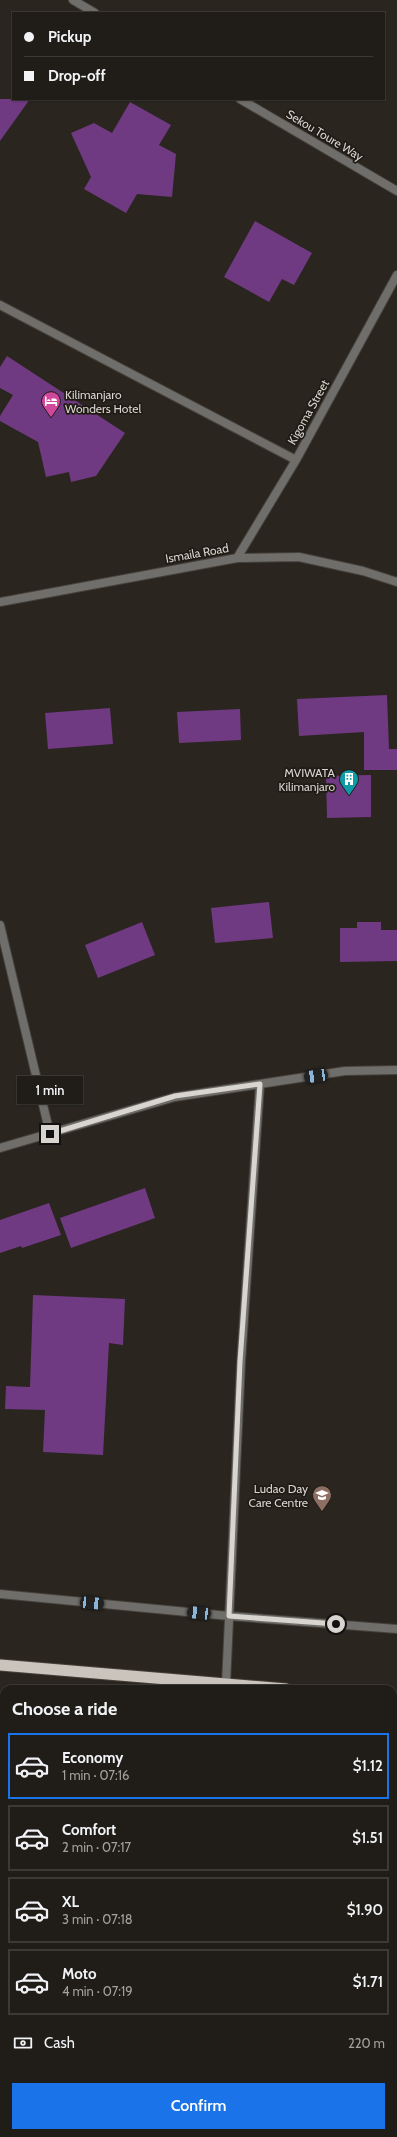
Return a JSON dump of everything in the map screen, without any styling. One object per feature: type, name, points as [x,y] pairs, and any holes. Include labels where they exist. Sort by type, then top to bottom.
[{"type":"highway","points":[[0,1665],[238,1685]]},
{"type":"street","points":[[73,0],[93,12]]},
{"type":"street","name":"Sekou Toure Way","points":[[242,100],[397,191]]},
{"type":"street","name":"Kigoma Street","points":[[237,558],[296,460],[397,275]]},
{"type":"street","points":[[0,305],[296,460]]},
{"type":"street","name":"Ismaila Road","points":[[0,602],[237,558],[299,557],[364,571],[397,582]]},
{"type":"street","points":[[0,925],[50,1134]]},
{"type":"street","points":[[0,1148],[175,1096],[345,1071],[397,1070]]},
{"type":"street","points":[[226,1684],[240,1362],[260,1084]]},
{"type":"street","points":[[0,1594],[229,1616],[397,1629]]},
{"type":"building","points":[[0,99],[29,100],[0,141]]},
{"type":"building","points":[[130,102],[171,125],[159,145],[176,154],[172,197],[137,194],[126,213],[84,189],[91,177],[71,133],[94,123],[112,133]]},
{"type":"building","points":[[255,221],[312,253],[294,285],[282,279],[269,302],[224,277]]},
{"type":"building","name":"Kilimanjaro Wonders Hotel","points":[[7,356],[125,433],[96,476],[71,482],[69,472],[46,477],[38,442],[0,421],[0,416],[13,395],[0,388],[0,367]]},
{"type":"building","points":[[387,695],[389,749],[397,749],[397,770],[364,770],[364,732],[299,736],[297,699]]},
{"type":"building","points":[[110,708],[113,744],[48,749],[45,713]]},
{"type":"building","points":[[240,709],[241,740],[179,743],[177,712]]},
{"type":"building","name":"MVIWATA Kilimanjaro","points":[[371,775],[371,817],[327,818],[326,776]]},
{"type":"building","points":[[269,902],[273,938],[215,943],[211,908]]},
{"type":"building","points":[[142,922],[155,955],[98,978],[85,945]]},
{"type":"building","points":[[357,922],[381,922],[381,930],[397,930],[397,961],[340,962],[340,928],[357,928]]},
{"type":"building","points":[[145,1188],[155,1218],[71,1248],[60,1218]]},
{"type":"building","points":[[49,1203],[61,1235],[22,1248],[21,1246],[0,1253],[0,1220]]},
{"type":"building","points":[[33,1295],[125,1299],[123,1345],[109,1343],[103,1455],[43,1452],[45,1410],[5,1409],[6,1386],[30,1387]]},
{"type":"place","name":"Kilimanjaro Wonders Hotel","points":[[51,418]]},
{"type":"place","name":"MVIWATA Kilimanjaro","points":[[349,796]]},
{"type":"place","name":"Ludao Day Care Centre","points":[[322,1512]]},
{"type":"route","points":[[50,1134],[175,1096],[260,1084],[240,1362],[229,1616],[336,1624]]}]
